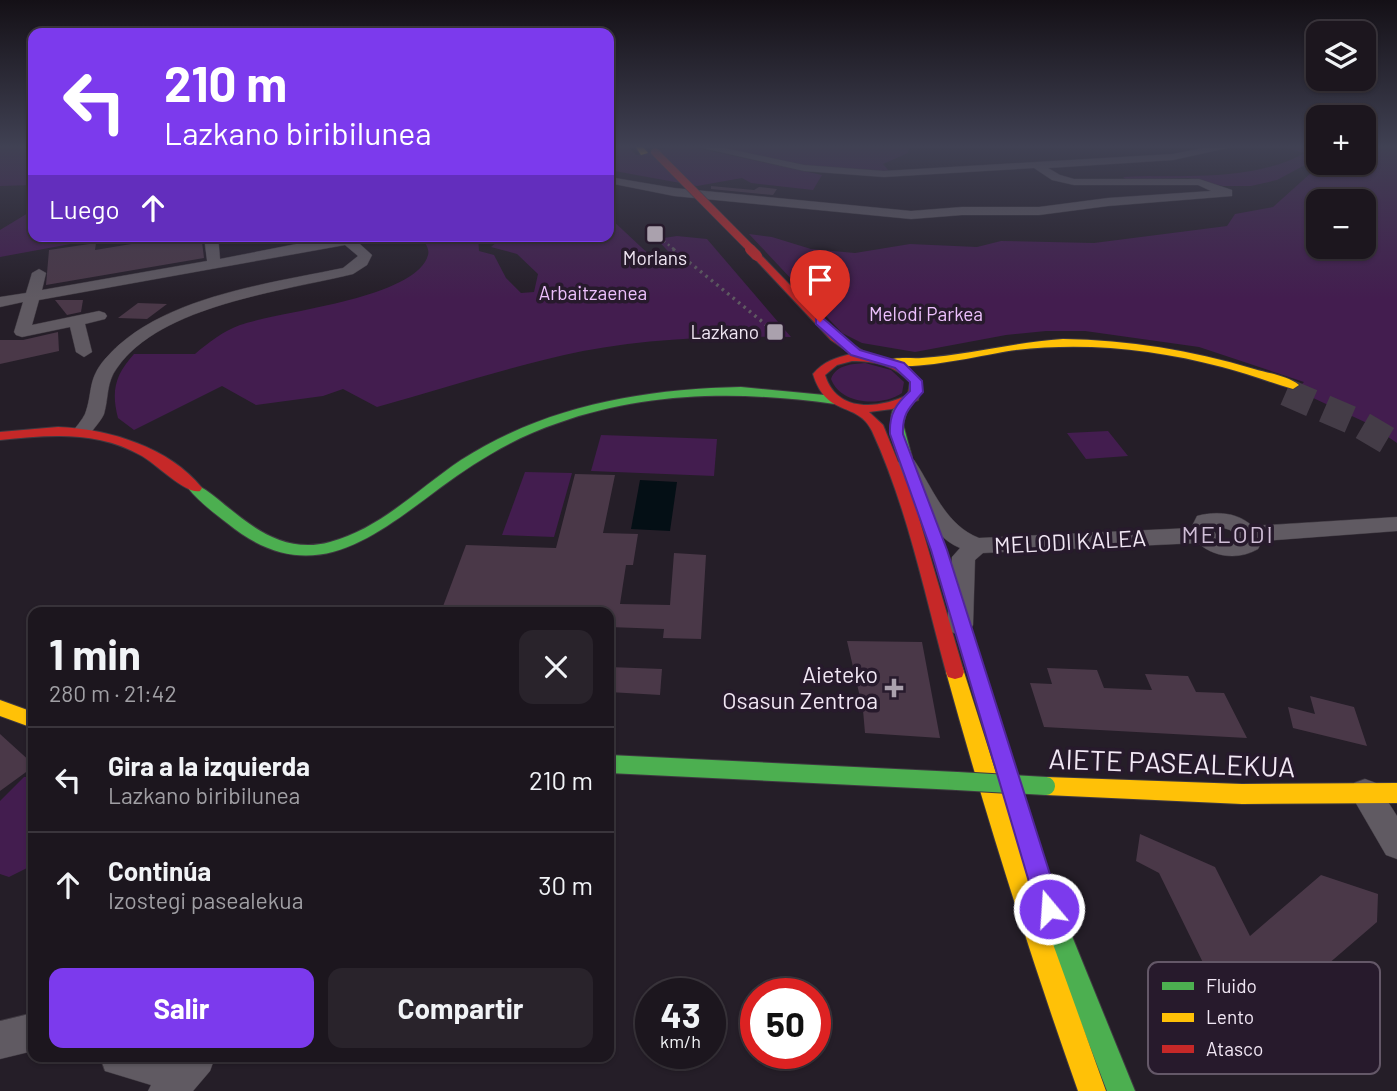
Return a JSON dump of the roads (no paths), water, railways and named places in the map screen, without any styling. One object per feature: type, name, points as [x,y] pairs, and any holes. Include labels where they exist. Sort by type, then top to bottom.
[{"type":"main road","points":[[694,197],[750,257],[819,341],[825,354],[822,390],[835,400]]},
{"type":"main road","points":[[750,257],[835,338],[864,357]]},
{"type":"main road","points":[[0,436],[38,431],[82,432],[117,439],[145,449],[265,543],[281,550],[308,551],[356,538],[498,443],[549,421],[594,408],[648,398],[773,391],[835,400],[855,407],[881,409],[903,404],[914,397],[918,387],[936,373],[1039,353],[1079,351],[1143,355],[1184,362],[1290,389],[1251,370],[1195,356],[1095,343],[1030,344],[919,363],[864,357],[842,359],[822,372],[773,391]]},
{"type":"main road","points":[[891,362],[907,370],[918,387]]},
{"type":"main road","points":[[903,404],[895,418],[895,426],[934,537]]},
{"type":"main road","points":[[855,407],[871,418],[880,432],[907,501],[978,752],[1017,876],[1092,1091]]},
{"type":"main road","points":[[946,575],[962,630]]},
{"type":"main road","points":[[0,708],[28,718]]},
{"type":"main road","name":"AIETE PASEALEKUA","points":[[614,764],[1242,794],[1397,793]]},
{"type":"main road","points":[[1003,766],[1015,804]]},
{"type":"main road","points":[[1039,879],[1121,1091]]},
{"type":"street","points":[[727,197],[911,215],[962,211],[1039,211],[1176,197]]},
{"type":"street","points":[[212,242],[215,264]]},
{"type":"street","points":[[285,242],[294,250]]},
{"type":"street","points":[[0,302],[329,242]]},
{"type":"street","points":[[82,432],[94,415],[99,383],[111,363],[131,344],[159,326],[222,299],[348,271],[362,262],[365,255],[350,242]]},
{"type":"street","points":[[39,273],[22,332],[99,316]]},
{"type":"street","points":[[76,321],[84,352]]},
{"type":"street","points":[[907,464],[942,523],[957,538],[977,546],[964,557],[962,630]]},
{"type":"street","name":"MELODI KALEA","points":[[977,546],[1204,535],[1201,530],[1202,523],[1212,519],[1233,523],[1248,534],[1397,524]]},
{"type":"street","points":[[1365,793],[1397,844]]},
{"type":"street","points":[[0,1041],[28,1033]]},
{"type":"street","points":[[138,1062],[182,1074]]},
{"type":"tunnel","points":[[1286,392],[1358,423],[1397,446]]},
{"type":"railway","points":[[655,234],[675,250]]},
{"type":"railway","points":[[673,249],[775,332]]},
{"type":"place","name":"Morlans","points":[[655,234]]},
{"type":"place","name":"Lazkano","points":[[775,332]]},
{"type":"place","name":"Aieteko Osasun Zentroa","points":[[894,688]]},
{"type":"district","name":"MELODI","points":[[1228,535]]},
{"type":"park label","name":"Arbaitzaenea","points":[[593,293]]},
{"type":"park label","name":"Melodi Parkea","points":[[926,314]]}]
